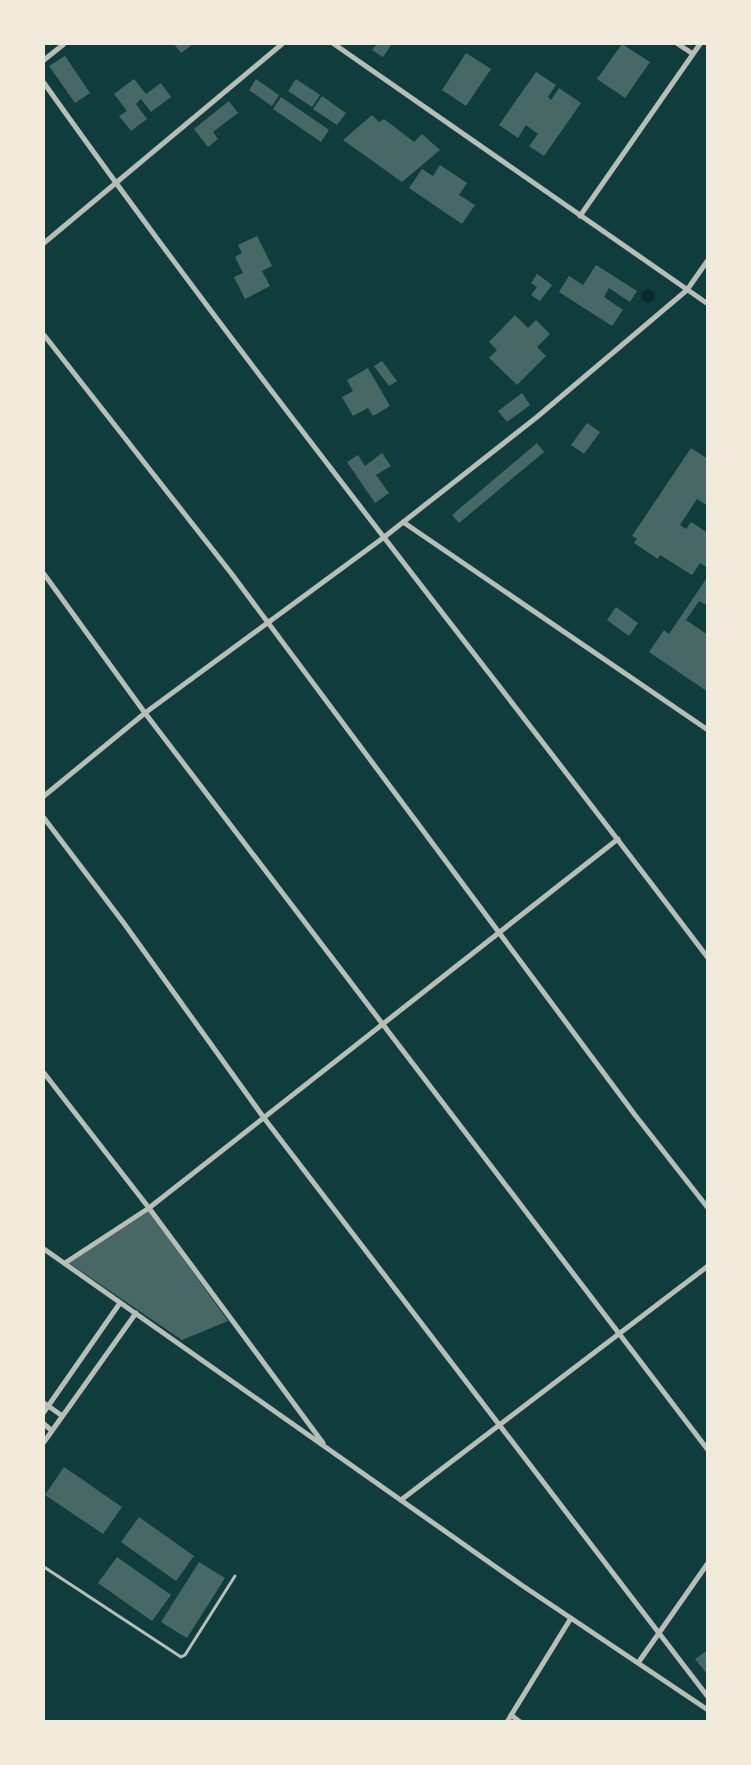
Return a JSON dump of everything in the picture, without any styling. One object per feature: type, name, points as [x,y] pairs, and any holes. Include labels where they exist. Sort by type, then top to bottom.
[{"type":"street","points":[[44,60],[63,44]]},
{"type":"street","points":[[44,243],[114,182],[282,44]]},
{"type":"street","points":[[334,44],[708,304]]},
{"type":"street","points":[[678,44],[693,54]]},
{"type":"street","points":[[580,216],[700,44]]},
{"type":"street","points":[[44,83],[114,182],[383,538],[708,957]]},
{"type":"street","points":[[44,796],[146,713],[383,538],[537,417],[687,290],[708,260]]},
{"type":"street","points":[[44,335],[231,573],[267,624],[708,1208]]},
{"type":"street","points":[[403,522],[708,729]]},
{"type":"street","points":[[44,574],[146,713],[708,1450]]},
{"type":"street","points":[[44,818],[123,922],[264,1118],[708,1697]]},
{"type":"street","points":[[65,1263],[149,1208],[618,839]]},
{"type":"street","points":[[44,1073],[149,1208],[327,1448]]},
{"type":"street","points":[[44,1249],[401,1500],[708,1710]]},
{"type":"street","points":[[401,1500],[708,1266]]},
{"type":"street","points":[[44,1412],[45,1404],[120,1303]]},
{"type":"street","points":[[44,1442],[61,1415],[136,1313]]},
{"type":"street","points":[[45,1404],[61,1415]]},
{"type":"street","points":[[44,1424],[51,1430]]},
{"type":"street","points":[[638,1663],[708,1563]]},
{"type":"street","points":[[507,1722],[571,1618]]},
{"type":"street","points":[[511,1715],[520,1722]]},
{"type":"lane","points":[[44,1567],[181,1657],[185,1655],[235,1576]]},
{"type":"water","points":[[648,289],[653,291],[655,296],[653,301],[648,303],[643,301],[641,296],[643,291]]},
{"type":"building","points":[[174,44],[193,44],[181,53]]},
{"type":"building","points":[[377,44],[392,44],[383,57],[372,50]]},
{"type":"building","points":[[622,44],[650,62],[625,98],[597,79]]},
{"type":"building","points":[[466,53],[491,69],[466,106],[442,90]]},
{"type":"building","points":[[65,56],[90,93],[75,103],[49,66]]},
{"type":"building","points":[[536,72],[556,85],[548,97],[551,100],[559,88],[581,103],[544,156],[529,146],[538,134],[526,125],[518,138],[499,125]]},
{"type":"building","points":[[134,79],[146,94],[161,83],[171,97],[151,112],[141,99],[136,104],[147,119],[131,131],[119,116],[127,111],[114,94]]},
{"type":"building","points":[[256,79],[279,95],[272,106],[249,90]]},
{"type":"building","points":[[296,79],[320,95],[312,107],[288,91]]},
{"type":"building","points":[[322,96],[346,113],[337,125],[313,109]]},
{"type":"building","points":[[281,97],[329,130],[321,142],[273,109]]},
{"type":"building","points":[[229,101],[238,113],[213,132],[218,139],[208,147],[194,129]]},
{"type":"building","points":[[372,115],[379,122],[384,119],[414,142],[422,134],[440,150],[402,182],[343,140]]},
{"type":"building","points":[[440,165],[467,183],[459,195],[475,205],[462,224],[409,188],[422,169],[433,176]]},
{"type":"building","points":[[257,236],[272,266],[262,271],[270,286],[245,299],[234,277],[243,273],[235,257],[242,253],[238,245]]},
{"type":"building","points":[[596,265],[637,291],[630,302],[609,288],[604,297],[623,310],[612,326],[559,292],[569,276],[583,285]]},
{"type":"building","points":[[537,274],[552,285],[540,301],[531,295],[537,287],[531,283]]},
{"type":"building","points":[[515,315],[528,328],[536,320],[550,334],[537,347],[546,356],[517,385],[489,358],[497,350],[489,342]]},
{"type":"building","points":[[382,361],[397,381],[389,386],[374,366]]},
{"type":"building","points":[[368,368],[390,406],[373,416],[368,408],[353,416],[342,397],[353,391],[347,380]]},
{"type":"building","points":[[522,393],[530,405],[507,422],[498,411]]},
{"type":"building","points":[[587,423],[600,432],[584,454],[571,445]]},
{"type":"building","points":[[537,443],[544,452],[459,523],[452,515]]},
{"type":"building","points":[[691,448],[708,459],[708,506],[697,499],[680,525],[686,529],[691,522],[708,533],[708,568],[700,563],[692,575],[660,555],[658,559],[634,543],[637,539],[632,536]]},
{"type":"building","points":[[382,453],[391,466],[376,475],[389,493],[375,503],[347,462],[358,455],[365,466]]},
{"type":"building","points":[[708,576],[708,606],[699,601],[686,620],[708,635],[708,692],[649,652],[664,630],[669,634]]},
{"type":"building","points":[[616,607],[638,623],[629,636],[607,620]]},
{"type":"building","points":[[149,1211],[228,1321],[182,1340],[69,1263]]},
{"type":"building","points":[[64,1467],[122,1507],[103,1534],[45,1495]]},
{"type":"building","points":[[139,1517],[194,1556],[176,1581],[121,1542]]},
{"type":"building","points":[[117,1557],[171,1595],[152,1621],[98,1583]]},
{"type":"building","points":[[199,1562],[225,1578],[187,1638],[161,1622]]},
{"type":"building","points":[[708,1650],[708,1675],[695,1659]]}]
